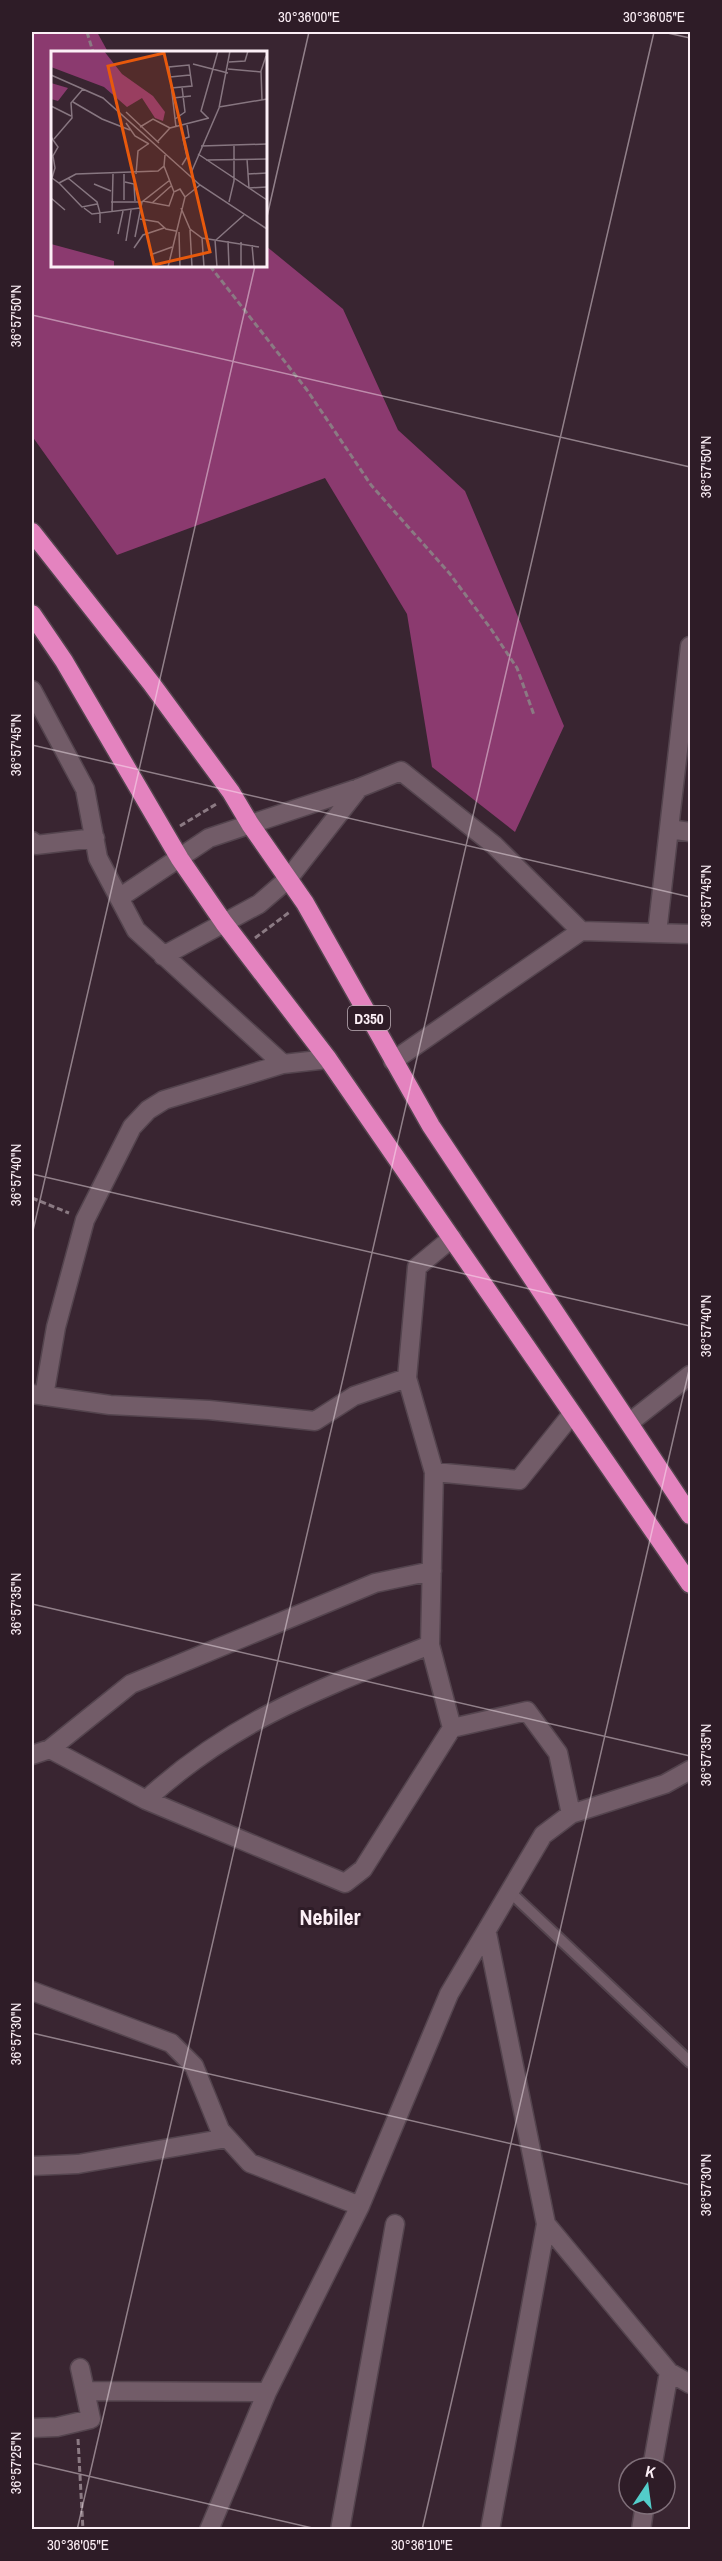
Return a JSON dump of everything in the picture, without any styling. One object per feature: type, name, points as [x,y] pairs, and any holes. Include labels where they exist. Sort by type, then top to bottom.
[{"type":"highway","name":"D350","points":[[32,532],[151,683],[231,792],[250,824],[305,903],[431,1126],[690,1515]]},
{"type":"highway","points":[[32,614],[64,661],[180,859],[241,946],[328,1059],[690,1584]]},
{"type":"street","points":[[657,933],[690,646]]},
{"type":"street","points":[[32,690],[85,789],[98,858],[136,930],[283,1064]]},
{"type":"street","points":[[119,898],[209,838],[360,788],[401,771],[494,845],[581,931]]},
{"type":"street","points":[[163,956],[259,904],[288,879],[360,788]]},
{"type":"street","points":[[669,829],[690,832]]},
{"type":"street","points":[[32,841],[36,845],[94,838]]},
{"type":"street","points":[[393,1061],[581,931],[690,934]]},
{"type":"street","points":[[328,1059],[283,1064],[164,1100],[148,1110],[132,1127],[85,1220],[38,1395],[110,1405],[209,1410],[315,1421],[354,1395],[407,1378]]},
{"type":"street","points":[[452,1238],[417,1267],[407,1378],[434,1472],[430,1645],[452,1728]]},
{"type":"street","points":[[629,1423],[690,1375]]},
{"type":"street","points":[[434,1472],[519,1480],[572,1414]]},
{"type":"street","points":[[32,1755],[50,1749],[130,1684],[375,1583],[432,1571]]},
{"type":"street","points":[[146,1800],[185,1765],[238,1729],[307,1695],[430,1645]]},
{"type":"street","points":[[50,1749],[146,1800],[345,1883],[363,1869],[452,1728],[527,1711],[558,1753],[571,1814]]},
{"type":"street","points":[[209,2529],[267,2392],[360,2206],[449,1994],[543,1835],[571,1814],[665,1784],[690,1770]]},
{"type":"street","points":[[487,1933],[546,2224],[490,2529]]},
{"type":"street","points":[[32,1991],[171,2043],[194,2066],[220,2130],[250,2163],[360,2206]]},
{"type":"street","points":[[32,2166],[78,2164],[227,2138]]},
{"type":"street","points":[[340,2529],[395,2224]]},
{"type":"street","points":[[546,2224],[669,2372],[690,2384]]},
{"type":"street","points":[[32,2428],[57,2427],[91,2419],[80,2368]]},
{"type":"street","points":[[654,2456],[669,2372]]},
{"type":"street","points":[[84,2391],[267,2392]]},
{"type":"lane","points":[[510,1892],[690,2062]]},
{"type":"path","points":[[87,32],[93,51]]},
{"type":"path","points":[[211,267],[307,390],[370,485],[450,574],[492,629],[517,668],[534,715]]},
{"type":"path","points":[[166,836],[231,792]]},
{"type":"path","points":[[241,946],[305,903]]},
{"type":"path","points":[[32,1198],[85,1220]]},
{"type":"path","points":[[77,2422],[83,2529]]},
{"type":"shaded area","points":[[32,32],[97,32],[107,51],[51,51],[51,267],[267,267],[267,247],[343,309],[398,430],[465,491],[564,726],[515,832],[432,767],[407,614],[325,478],[117,555],[32,436]]},
{"type":"district","name":"Nebiler","points":[[330,1917]]}]
